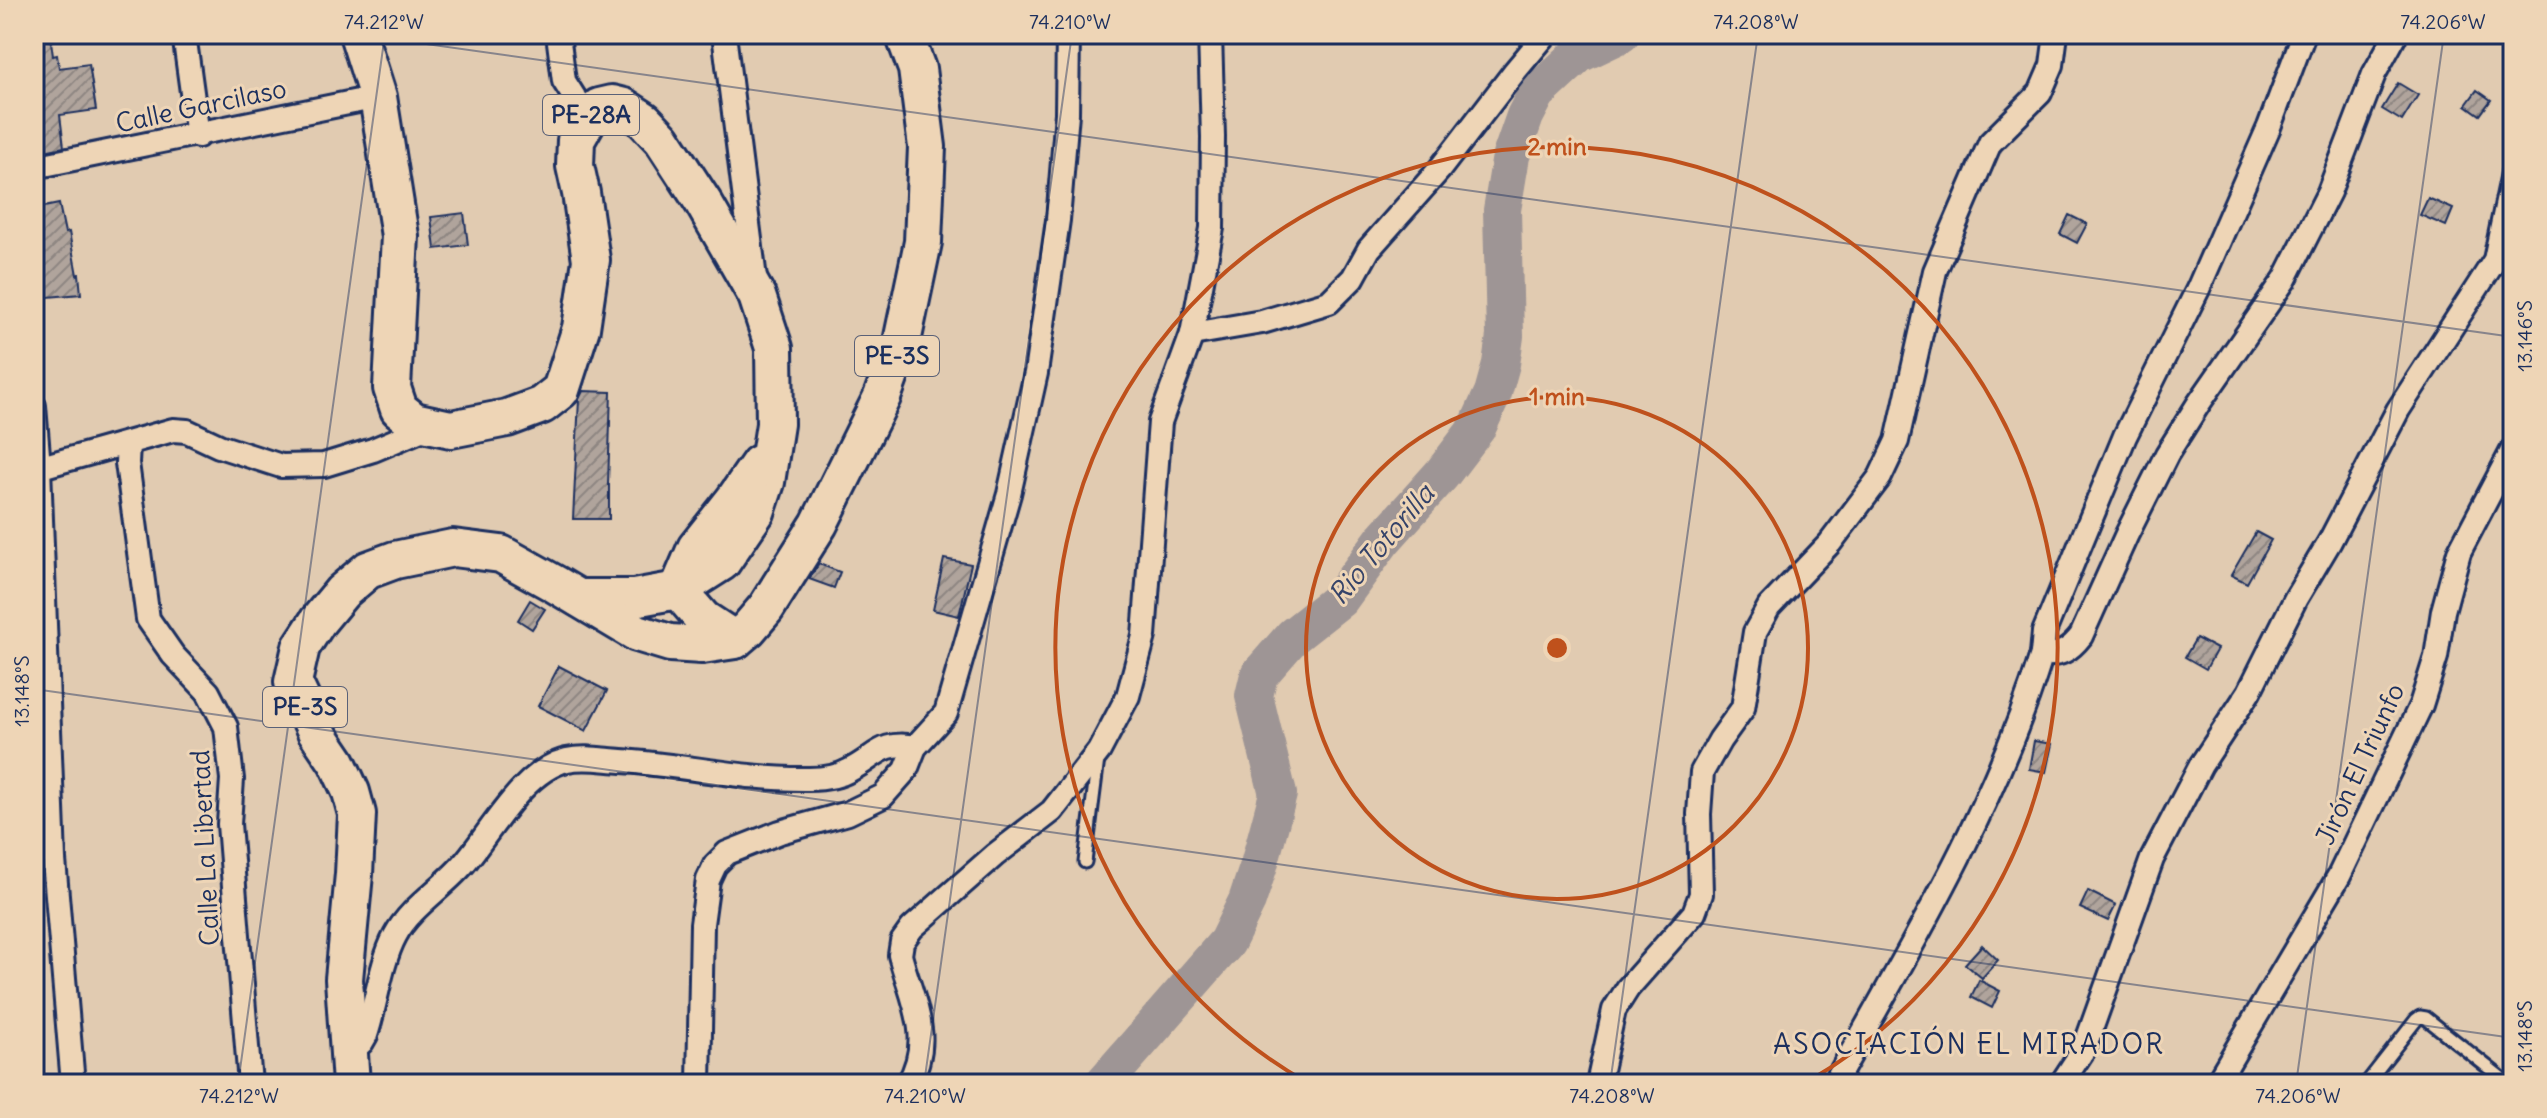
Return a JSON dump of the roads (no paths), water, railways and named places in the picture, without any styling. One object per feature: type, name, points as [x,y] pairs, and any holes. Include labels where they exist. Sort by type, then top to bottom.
[{"type":"highway","points":[[358,34],[378,97],[400,236],[392,388],[399,409],[414,421],[430,426]]},
{"type":"highway","name":"PE-3S","points":[[349,1070],[344,979],[357,814],[337,762],[316,731],[293,682],[301,647],[342,592],[368,570],[395,560],[453,548],[501,554],[637,633],[670,643],[702,645],[735,640],[766,608],[819,524],[882,397],[902,342],[923,242],[927,147],[917,69],[904,34]]},
{"type":"highway","name":"PE-28A","points":[[430,426],[451,429],[507,418],[542,405],[561,390],[581,328],[591,260],[575,166],[576,140],[599,107],[612,104],[624,107],[644,120],[662,139],[703,202],[757,296],[774,348],[775,424],[766,482],[756,512],[722,562],[678,590]]},
{"type":"highway","points":[[577,598],[634,598],[678,590],[703,619],[735,640]]},
{"type":"street","points":[[184,34],[198,136]]},
{"type":"street","points":[[558,34],[564,81],[588,119]]},
{"type":"street","points":[[724,34],[757,296]]},
{"type":"street","points":[[699,1084],[702,924],[708,880],[715,865],[727,853],[780,832],[848,813],[883,796],[906,770],[915,747],[946,713],[1009,494],[1036,373],[1058,220],[1067,113],[1068,34]]},
{"type":"street","points":[[908,1084],[915,1072],[922,1031],[900,955],[902,942],[912,928],[995,855],[1052,811],[1099,751],[1128,696],[1144,636],[1160,422],[1192,334],[1212,228],[1210,34]]},
{"type":"street","points":[[1192,334],[1262,322],[1329,302],[1353,278],[1369,249],[1439,170],[1546,34]]},
{"type":"street","points":[[1598,1084],[1614,1010],[1628,988],[1694,913],[1701,894],[1699,814],[1702,772],[1743,708],[1755,632],[1769,607],[1830,543],[1880,477],[1897,441],[1935,271],[1990,143],[2040,93],[2052,65],[2056,34]]},
{"type":"street","points":[[1834,1084],[1974,826],[2026,706],[2042,654],[2044,632],[2106,480],[2198,289],[2269,127],[2304,34]]},
{"type":"street","points":[[2042,654],[2053,655],[2069,650],[2081,636],[2167,454],[2285,279],[2329,192],[2374,74],[2396,34]]},
{"type":"street","name":"Calle Garcilaso","points":[[34,167],[378,97]]},
{"type":"street","points":[[2495,260],[2513,173]]},
{"type":"street","points":[[2061,1084],[2084,1049],[2152,859],[2201,765],[2249,692],[2398,410],[2513,237]]},
{"type":"street","points":[[34,406],[54,860],[73,1084]]},
{"type":"street","points":[[37,468],[173,430],[187,431],[219,446],[281,466],[324,465],[373,450],[430,426]]},
{"type":"street","name":"Calle La Libertad","points":[[128,444],[127,463],[148,619],[173,655],[208,692],[226,727],[232,779],[229,824],[250,1084]]},
{"type":"street","name":"Jirón El Triunfo","points":[[2216,1084],[2339,876],[2421,705],[2436,657],[2443,611],[2459,552],[2513,449]]},
{"type":"street","points":[[349,1070],[366,1035],[396,933],[466,862],[504,807],[545,770],[565,761],[580,759],[655,763],[722,773],[809,779],[834,777],[851,770],[882,749],[901,744],[915,747]]},
{"type":"lane","points":[[2494,481],[2513,497]]},
{"type":"lane","points":[[1085,862],[1099,751]]},
{"type":"lane","points":[[2366,1084],[2420,1017],[2426,1018],[2509,1084]]},
{"type":"waterway","name":"Rio Totorilla","points":[[1103,1084],[1227,942],[1247,901],[1278,794],[1254,696],[1259,675],[1293,636],[1340,599],[1382,541],[1442,474],[1477,428],[1493,393],[1505,336],[1502,210],[1511,156],[1525,116],[1537,93],[1579,54],[1621,34]]},
{"type":"district","name":"ASOCIACIÓN EL MIRADOR","points":[[1969,1044]]}]
